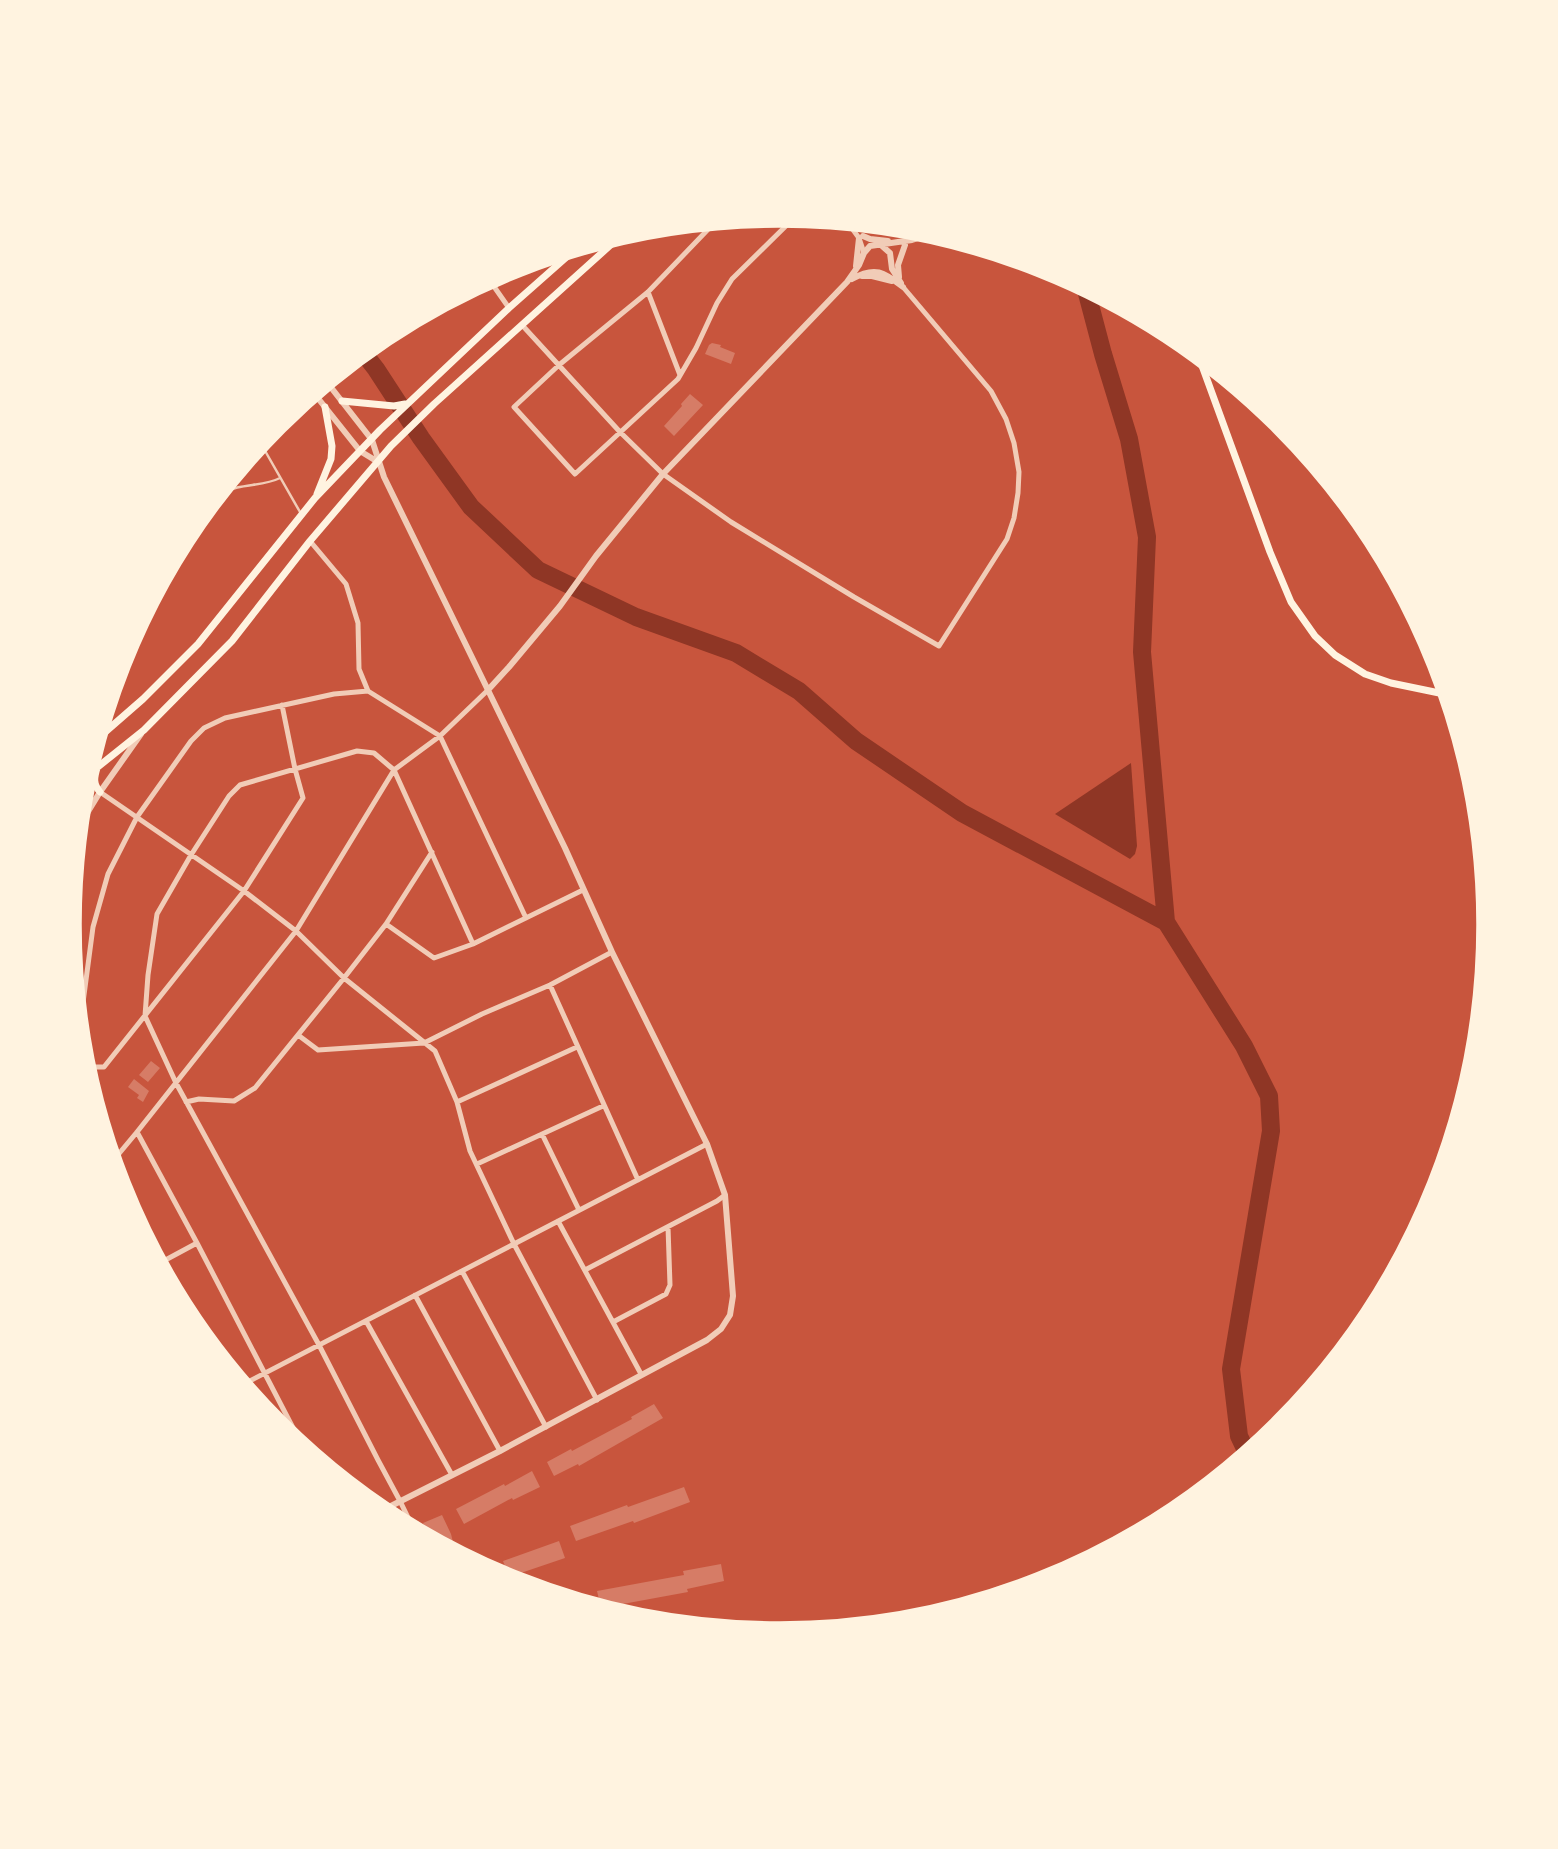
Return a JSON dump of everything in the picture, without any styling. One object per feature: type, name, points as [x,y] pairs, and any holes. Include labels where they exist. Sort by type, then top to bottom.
[{"type":"main road","points":[[99,765],[144,730],[232,641],[310,541],[391,446],[608,248]]},
{"type":"main road","points":[[109,728],[198,644],[315,498],[405,404],[563,260]]},
{"type":"main road","points":[[1202,369],[1286,591],[1315,636],[1335,654],[1365,674],[1391,683],[1437,693]]},
{"type":"main road","points":[[342,401],[394,406],[405,404]]},
{"type":"main road","points":[[315,498],[331,459],[332,446],[325,407]]},
{"type":"main road","points":[[95,784],[100,792]]},
{"type":"street","points":[[708,230],[648,292],[559,365],[514,407],[575,474],[678,379],[732,279],[786,226]]},
{"type":"street","points":[[855,230],[861,237],[887,249],[897,281]]},
{"type":"street","points":[[861,237],[903,243]]},
{"type":"street","points":[[861,237],[865,265],[872,272]]},
{"type":"street","points":[[855,274],[861,237]]},
{"type":"street","points":[[119,1153],[296,931],[394,770],[440,736],[509,667],[663,474],[855,274],[870,246],[915,239]]},
{"type":"street","points":[[881,272],[889,266],[903,243]]},
{"type":"street","points":[[897,281],[903,243]]},
{"type":"street","points":[[522,325],[620,432],[663,474],[731,522],[939,646],[1007,539],[1018,493],[1019,472],[1014,443],[1006,419],[991,391],[903,287],[881,272],[855,274]]},
{"type":"street","points":[[855,274],[897,281]]},
{"type":"street","points":[[494,287],[509,308]]},
{"type":"street","points":[[648,292],[680,375]]},
{"type":"street","points":[[332,388],[372,440],[377,462],[707,1144],[725,1195],[733,1296],[730,1315],[720,1329],[707,1340],[546,1427],[392,1505]]},
{"type":"street","points":[[318,399],[360,451],[377,462]]},
{"type":"street","points":[[310,541],[346,584],[358,623],[359,669],[368,691],[440,736],[526,918]]},
{"type":"street","points":[[84,994],[93,927],[108,874],[138,817],[191,741],[204,728],[225,718],[334,694],[368,691]]},
{"type":"street","points":[[96,1068],[104,1067],[244,891],[303,798],[282,705]]},
{"type":"street","points":[[91,807],[144,730]]},
{"type":"street","points":[[407,1515],[319,1345],[176,1083],[145,1016],[148,975],[157,914],[229,796],[240,785],[357,751],[374,753],[394,770],[473,944]]},
{"type":"street","points":[[100,792],[244,891],[296,931],[344,978],[435,1051],[457,1102],[466,1140],[514,1244],[597,1400]]},
{"type":"street","points":[[186,1102],[199,1099],[234,1101],[255,1088],[386,924],[432,852]]},
{"type":"street","points":[[386,924],[434,958],[473,944],[583,890]]},
{"type":"street","points":[[299,1035],[318,1050],[425,1043],[482,1014],[550,985],[612,952]]},
{"type":"street","points":[[550,985],[638,1180]]},
{"type":"street","points":[[457,1102],[577,1047]]},
{"type":"street","points":[[477,1164],[603,1106]]},
{"type":"street","points":[[137,1132],[291,1424]]},
{"type":"street","points":[[542,1134],[579,1210]]},
{"type":"street","points":[[250,1381],[707,1144]]},
{"type":"street","points":[[585,1270],[725,1195]]},
{"type":"street","points":[[558,1221],[641,1374]]},
{"type":"street","points":[[613,1322],[666,1294],[670,1285],[668,1227]]},
{"type":"street","points":[[167,1259],[197,1243]]},
{"type":"street","points":[[462,1271],[546,1427]]},
{"type":"street","points":[[415,1296],[500,1451]]},
{"type":"street","points":[[366,1321],[452,1475]]},
{"type":"lane","points":[[265,452],[302,515]]},
{"type":"lane","points":[[234,489],[270,483],[280,478]]},
{"type":"shaded area","points":[[1131,763],[1137,846],[1130,859],[1055,814]]},
{"type":"building","points":[[712,343],[735,353],[731,364],[705,354]]},
{"type":"building","points":[[690,394],[703,405],[674,436],[664,426]]},
{"type":"building","points":[[151,1061],[160,1068],[148,1082],[139,1075]]},
{"type":"building","points":[[134,1079],[149,1091],[143,1102],[137,1098],[139,1095],[128,1087]]},
{"type":"building","points":[[654,1404],[663,1418],[579,1466],[578,1464],[554,1476],[547,1462],[632,1419],[631,1417]]},
{"type":"building","points":[[532,1471],[540,1487],[513,1500],[512,1498],[464,1524],[456,1509]]},
{"type":"building","points":[[684,1487],[690,1502],[576,1541],[570,1526]]},
{"type":"building","points":[[442,1515],[453,1542],[424,1525],[423,1523]]},
{"type":"building","points":[[559,1541],[565,1558],[520,1573],[505,1567],[503,1561]]},
{"type":"building","points":[[721,1564],[724,1581],[687,1589],[688,1592],[620,1604],[599,1599],[597,1591],[684,1575],[683,1571]]},
{"type":"waterway","points":[[1088,298],[1129,439],[1147,537],[1142,652],[1166,922]]},
{"type":"waterway","points":[[369,360],[471,507],[538,570],[636,617],[736,653],[799,691],[856,741],[962,813],[1166,922],[1244,1046],[1269,1096],[1271,1131],[1231,1369],[1239,1436],[1244,1446]]}]
